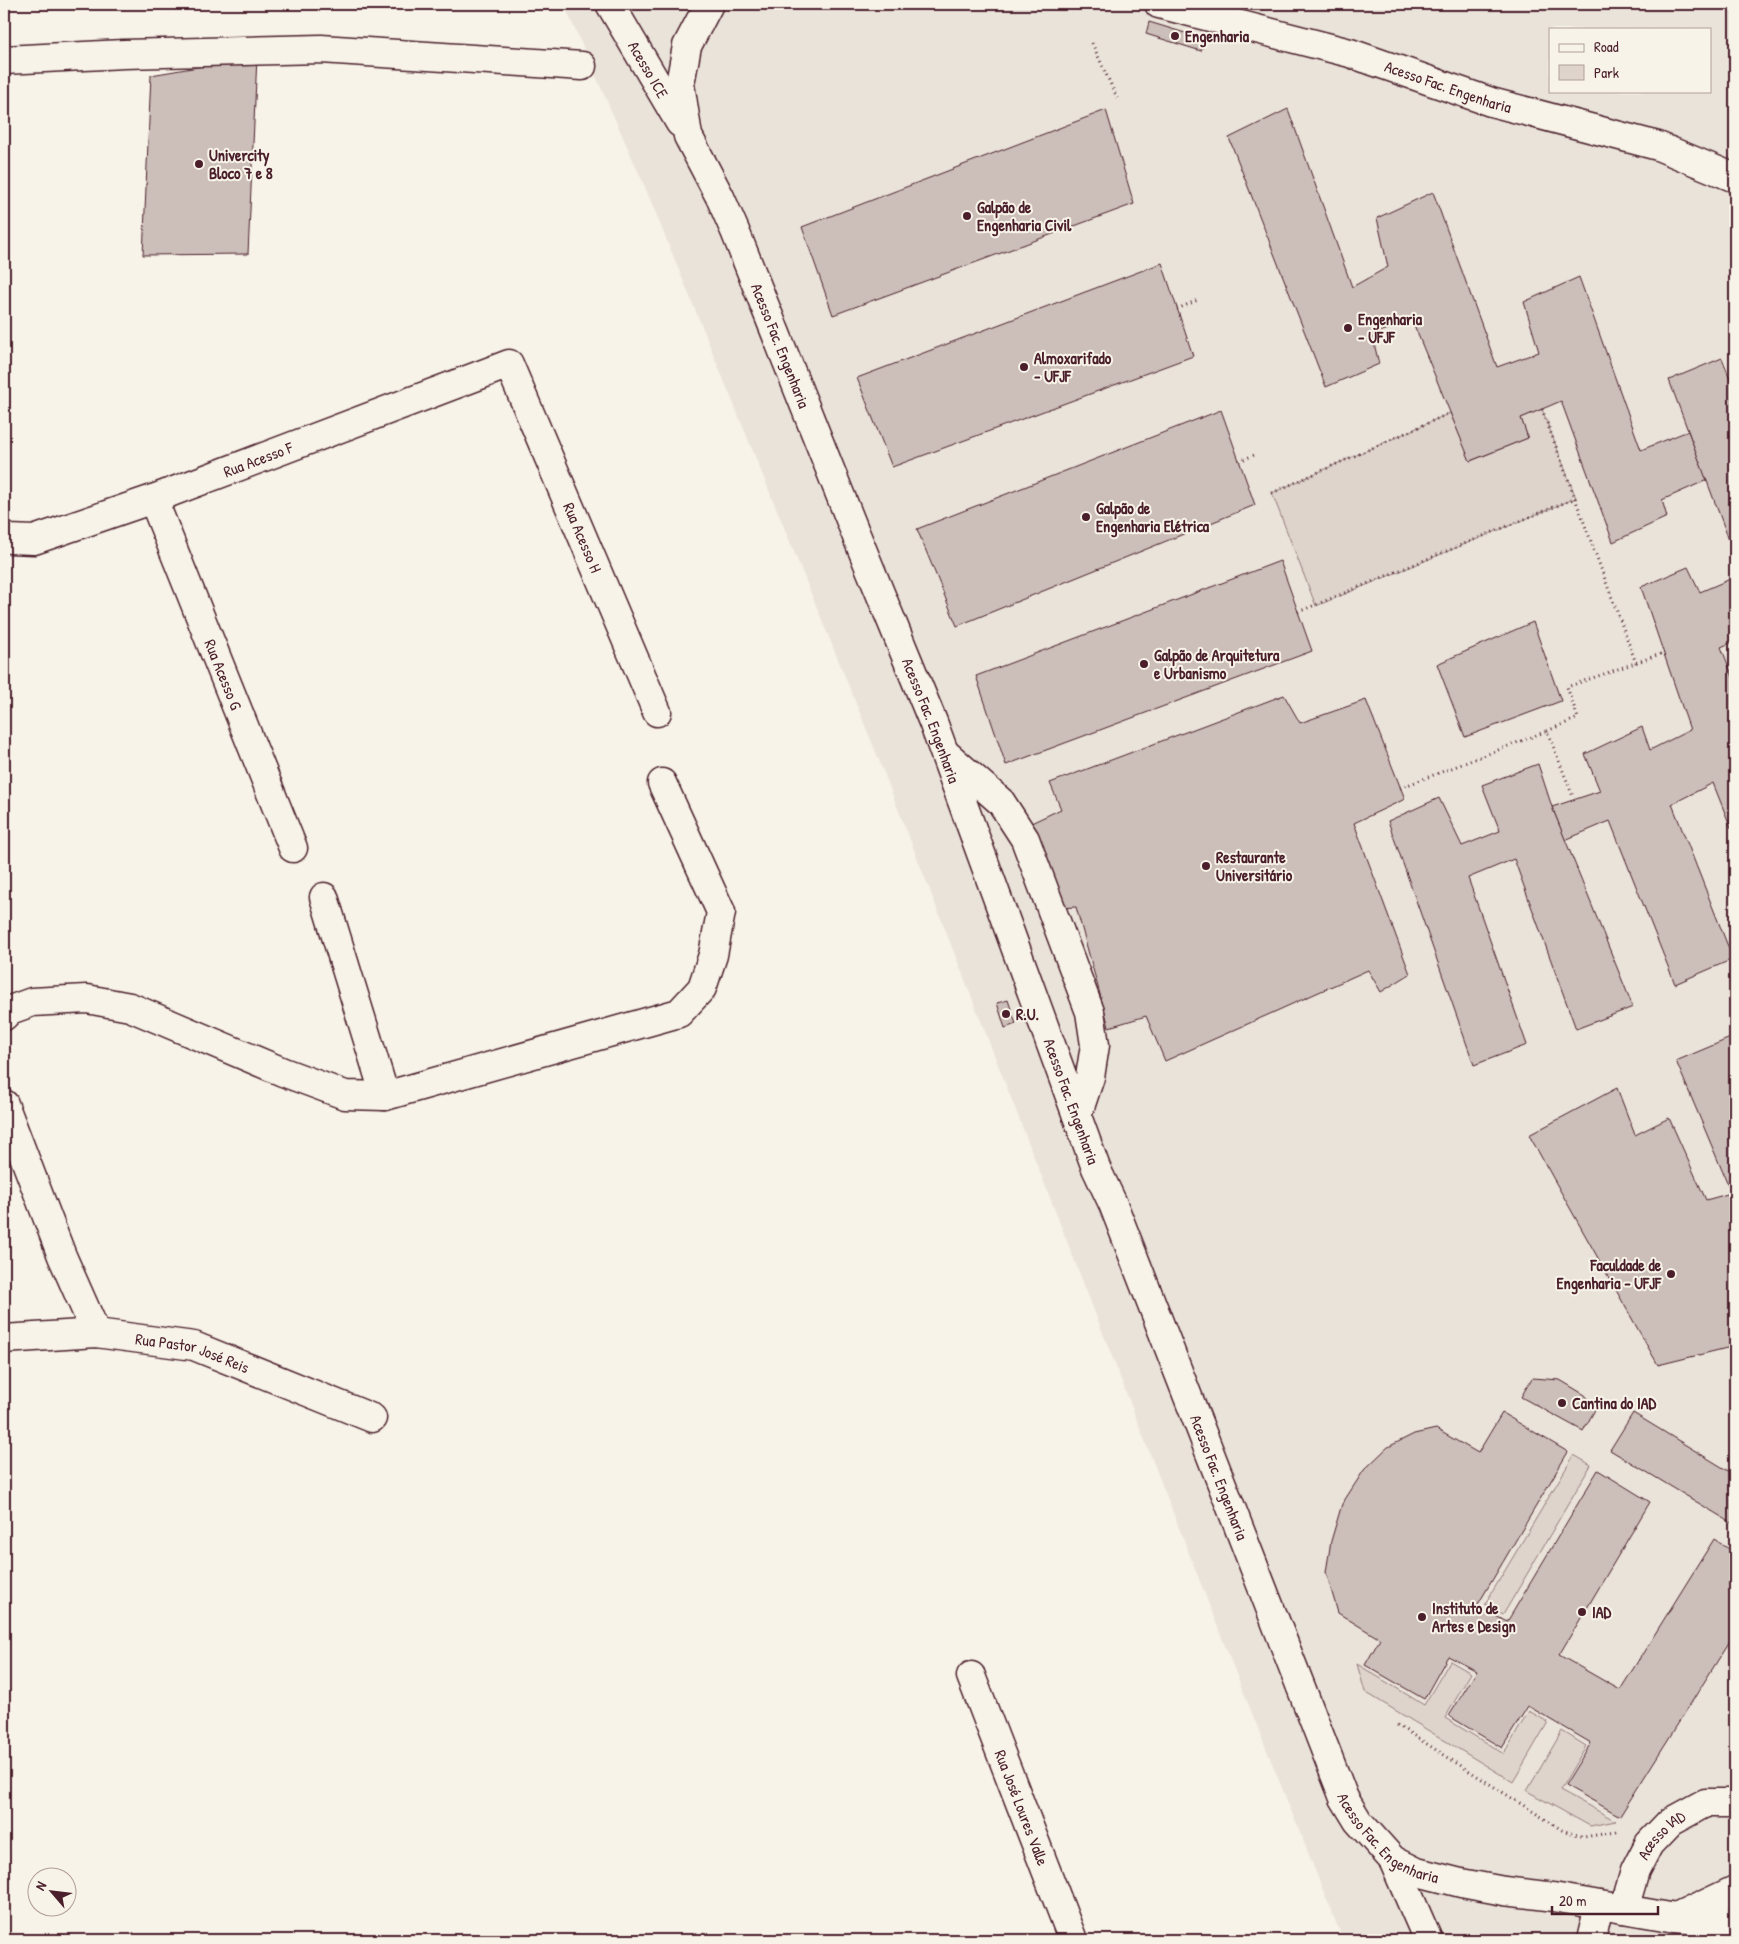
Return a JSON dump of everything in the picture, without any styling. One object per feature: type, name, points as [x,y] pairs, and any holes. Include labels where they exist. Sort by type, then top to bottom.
[{"type":"street","name":"Acesso ICE","points":[[610,4],[688,136]]},
{"type":"street","name":"Acesso Fac. Engenharia","points":[[709,4],[687,46],[680,84],[688,136],[720,197],[735,231],[943,752],[1096,1168],[1113,1204],[1344,1798],[1358,1821],[1393,1860],[1417,1872],[1460,1884],[1676,1918],[1735,1924]]},
{"type":"street","name":"Acesso Fac. Engenharia","points":[[1159,4],[1350,53],[1491,102],[1658,146],[1735,178]]},
{"type":"street","points":[[4,60],[124,54],[321,49],[582,66]]},
{"type":"street","name":"Rua Acesso F","points":[[4,536],[34,540],[153,499],[509,364]]},
{"type":"street","name":"Rua Acesso H","points":[[509,364],[657,712]]},
{"type":"street","name":"Rua Acesso G","points":[[153,499],[293,848]]},
{"type":"street","points":[[943,752],[1002,802],[1025,839],[1090,1012],[1095,1045],[1090,1077],[1077,1116]]},
{"type":"street","points":[[4,1016],[10,1010],[32,1002],[88,999],[130,1007],[283,1072],[346,1095],[385,1096],[679,1012],[702,988],[713,955],[721,912],[662,783]]},
{"type":"street","points":[[324,897],[385,1096]]},
{"type":"street","points":[[4,1104],[62,1256],[96,1333]]},
{"type":"street","name":"Rua Pastor José Reis","points":[[4,1339],[96,1333],[194,1346],[372,1418]]},
{"type":"street","name":"Rua José Loures Valle","points":[[972,1676],[1073,1940]]},
{"type":"street","name":"Acesso IAD","points":[[1591,1940],[1635,1871],[1649,1844],[1670,1822],[1705,1804],[1735,1803]]},
{"type":"street","points":[[1393,1860],[1428,1940]]},
{"type":"street","points":[[1676,1918],[1735,1890]]},
{"type":"path","points":[[1092,43],[1117,98]]},
{"type":"path","points":[[1177,309],[1198,300]]},
{"type":"path","points":[[1542,409],[1636,663]]},
{"type":"path","points":[[1272,493],[1450,414]]},
{"type":"path","points":[[1239,461],[1257,454]]},
{"type":"path","points":[[1298,612],[1576,498]]},
{"type":"path","points":[[1400,788],[1578,718],[1567,687],[1663,653]]},
{"type":"path","points":[[1547,731],[1574,799]]},
{"type":"path","points":[[1397,1725],[1562,1830],[1584,1837],[1615,1832],[1622,1828]]},
{"type":"shaded area","points":[[564,4],[1735,4],[1735,1940],[1343,1940],[1231,1661],[875,750],[645,187]]},
{"type":"green space","points":[[1542,409],[1576,498],[1316,606],[1272,493],[1450,413],[1471,461],[1528,438],[1521,418]]},
{"type":"green space","points":[[1574,1455],[1591,1465],[1503,1615],[1485,1604]]},
{"type":"green space","points":[[1450,1661],[1471,1673],[1445,1718],[1504,1754],[1529,1711],[1548,1722],[1513,1782],[1365,1692],[1357,1664],[1424,1705]]},
{"type":"green space","points":[[1562,1731],[1586,1746],[1560,1790],[1616,1821],[1590,1826],[1527,1791]]},
{"type":"building","name":"Engenharia","points":[[1149,22],[1205,39],[1201,51],[1146,34]]},
{"type":"building","name":"Univercity Bloco 7 e 8","points":[[257,57],[248,254],[143,255],[151,75]]},
{"type":"building","name":"Engenharia - UFJF","points":[[1288,109],[1352,287],[1388,267],[1377,218],[1433,192],[1497,367],[1539,352],[1524,302],[1579,277],[1641,450],[1688,431],[1707,480],[1662,500],[1667,517],[1613,542],[1561,401],[1521,418],[1528,438],[1470,461],[1412,320],[1372,335],[1379,364],[1326,387],[1229,138]]},
{"type":"building","name":"Galpão de Engenharia Civil","points":[[1106,110],[1134,204],[833,315],[802,227]]},
{"type":"building","name":"Almoxarifado - UFJF","points":[[1162,263],[1193,356],[892,467],[857,378]]},
{"type":"building","points":[[1722,358],[1735,391],[1735,556],[1669,380]]},
{"type":"building","name":"Galpão de Engenharia Elétrica","points":[[1221,410],[1255,505],[957,626],[917,529]]},
{"type":"building","name":"Galpão de Arquitetura e Urbanismo","points":[[1280,561],[1312,651],[1006,765],[976,676]]},
{"type":"building","points":[[1688,567],[1700,592],[1735,577],[1735,641],[1721,647],[1735,682],[1735,826],[1731,828],[1713,783],[1672,804],[1733,959],[1675,984],[1610,821],[1565,840],[1552,807],[1600,791],[1585,754],[1642,727],[1650,750],[1690,730],[1641,587]]},
{"type":"building","points":[[1533,622],[1561,701],[1465,737],[1437,664]]},
{"type":"building","name":"Restaurante Universitário","points":[[1284,695],[1300,723],[1366,700],[1405,799],[1354,823],[1410,974],[1381,992],[1368,970],[1165,1061],[1146,1016],[1109,1027],[1076,907],[1058,908],[1027,825],[1061,809],[1050,783]]},
{"type":"building","points":[[1538,764],[1552,807],[1633,1007],[1576,1029],[1514,859],[1468,878],[1527,1045],[1474,1065],[1388,821],[1439,798],[1462,846],[1500,831],[1482,785]]},
{"type":"building","name":"R.U.","points":[[1008,1000],[1016,1024],[1005,1028],[997,1003]]},
{"type":"building","points":[[1735,1036],[1735,1201],[1676,1061]]},
{"type":"building","name":"Faculdade de Engenharia - UFJF","points":[[1617,1088],[1635,1135],[1669,1118],[1706,1200],[1731,1193],[1735,1202],[1735,1346],[1658,1365],[1529,1135]]},
{"type":"building","name":"Cantina do IAD","points":[[1532,1378],[1560,1380],[1585,1395],[1596,1408],[1583,1431],[1521,1397]]},
{"type":"building","name":"Instituto de Artes e Design","points":[[1502,1413],[1568,1452],[1477,1606],[1507,1622],[1598,1470],[1650,1502],[1559,1655],[1620,1690],[1714,1539],[1735,1553],[1735,1633],[1620,1816],[1565,1785],[1591,1743],[1528,1706],[1502,1748],[1449,1716],[1477,1671],[1448,1656],[1424,1699],[1365,1665],[1380,1639],[1338,1613],[1326,1572],[1331,1541],[1342,1504],[1364,1470],[1388,1447],[1414,1434],[1436,1429],[1478,1453]]},
{"type":"building","points":[[1633,1413],[1735,1475],[1735,1525],[1610,1450]]},
{"type":"place","name":"Engenharia","points":[[1175,36]]},
{"type":"place","name":"Univercity Bloco 7 e 8","points":[[199,164]]},
{"type":"place","name":"Galpão de Engenharia Civil","points":[[967,216]]},
{"type":"place","name":"Engenharia - UFJF","points":[[1348,328]]},
{"type":"place","name":"Almoxarifado - UFJF","points":[[1024,367]]},
{"type":"place","name":"Galpão de Engenharia Elétrica","points":[[1086,517]]},
{"type":"place","name":"Galpão de Arquitetura e Urbanismo","points":[[1144,664]]},
{"type":"place","name":"Restaurante Universitário","points":[[1206,866]]},
{"type":"place","name":"R.U.","points":[[1006,1014]]},
{"type":"place","name":"Faculdade de Engenharia - UFJF","points":[[1671,1274]]},
{"type":"place","name":"Cantina do IAD","points":[[1562,1403]]},
{"type":"place","name":"IAD","points":[[1582,1612]]},
{"type":"place","name":"Instituto de Artes e Design","points":[[1422,1617]]}]
